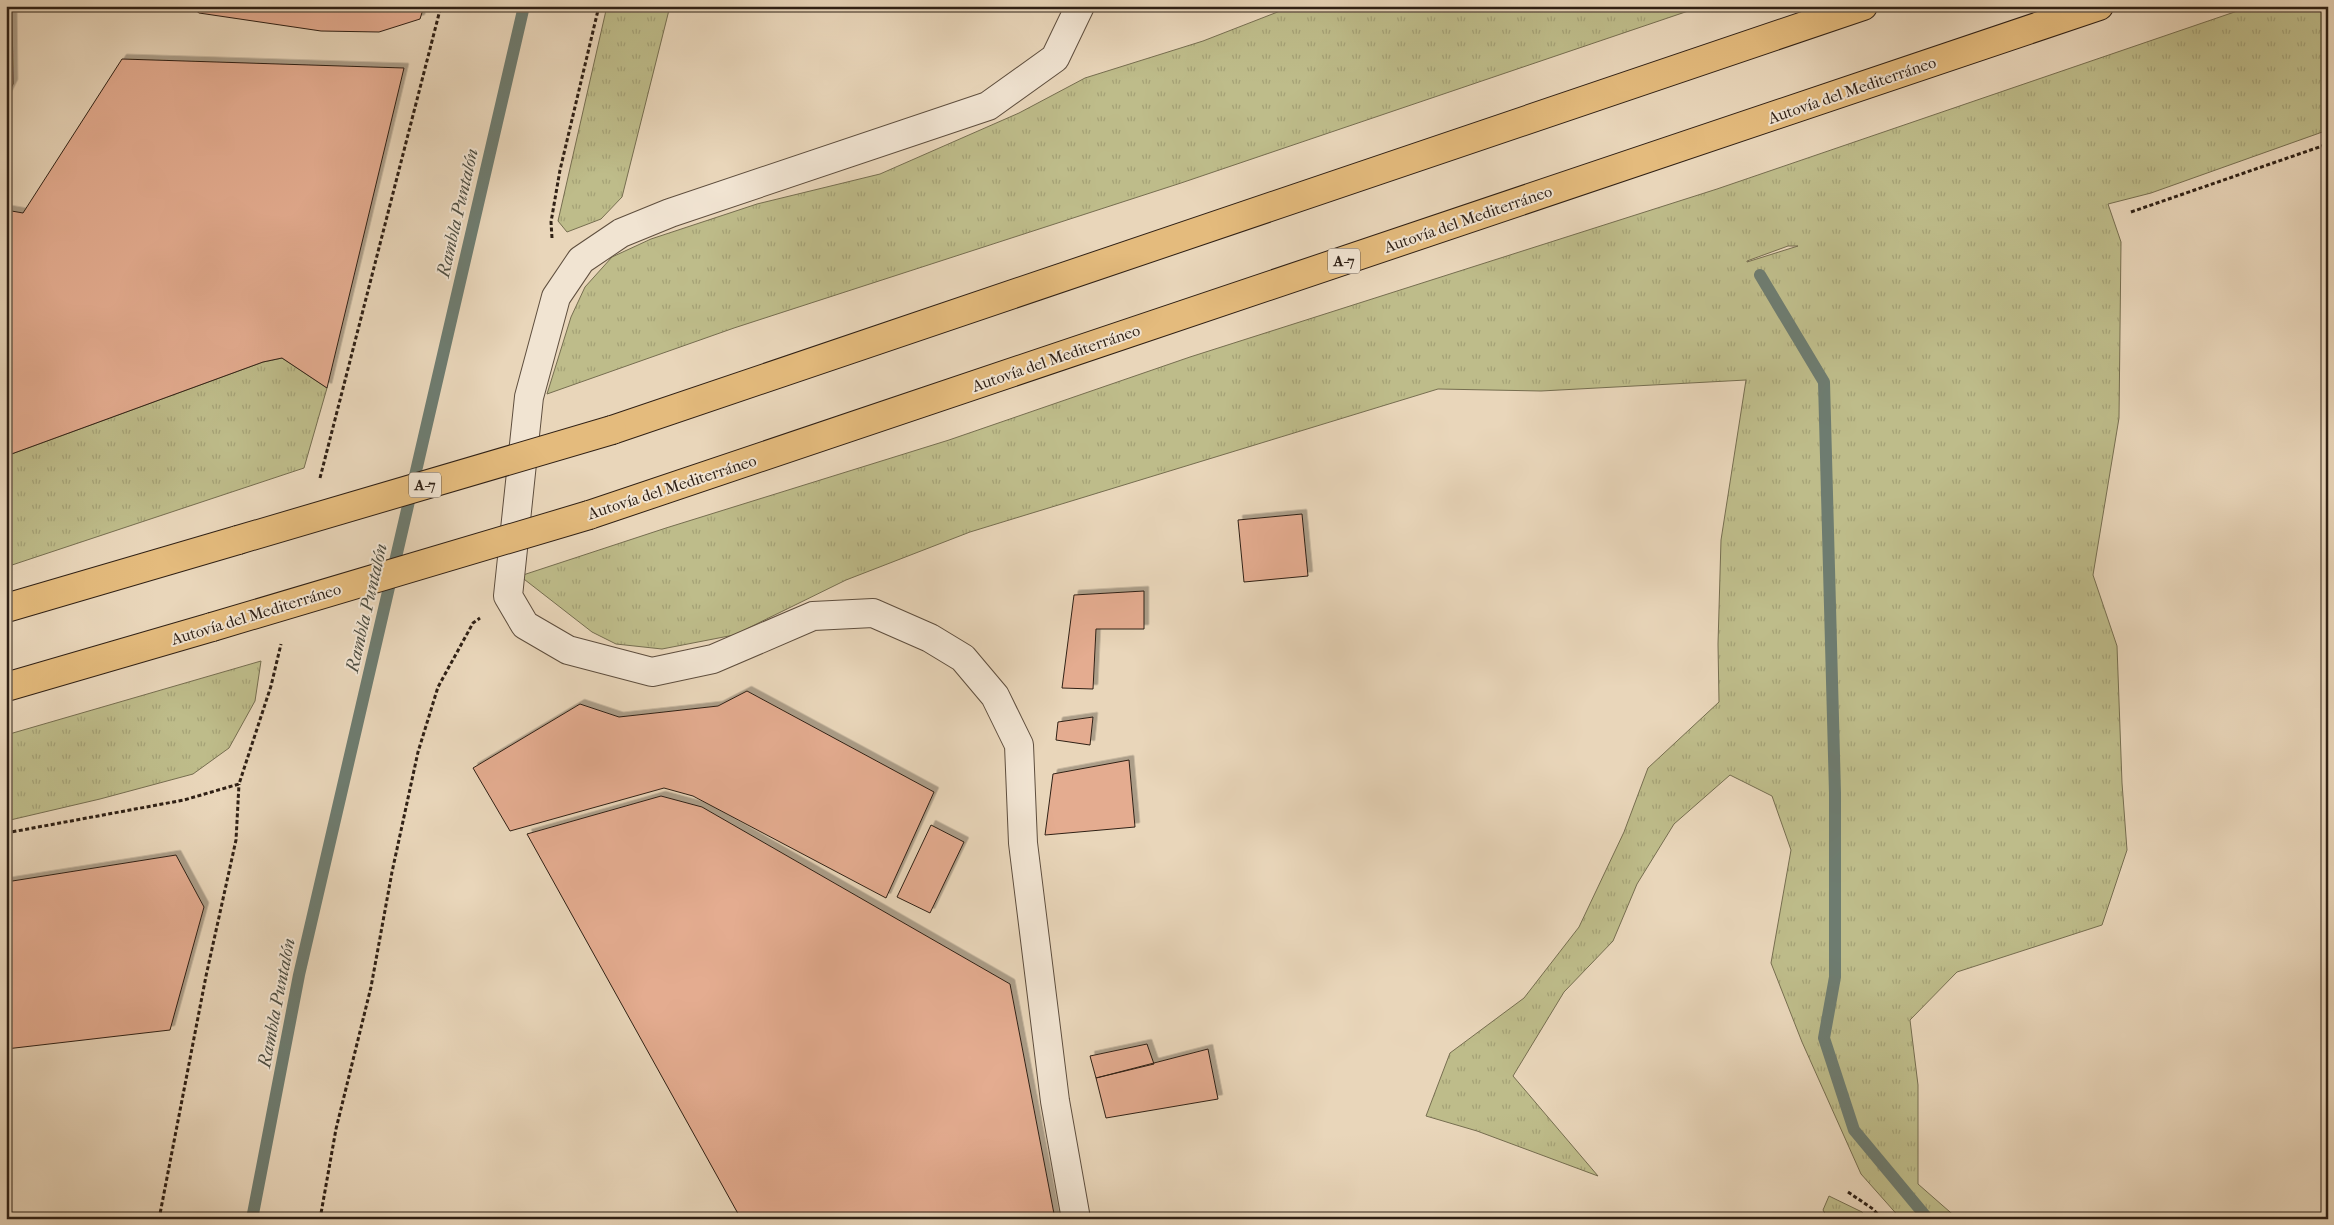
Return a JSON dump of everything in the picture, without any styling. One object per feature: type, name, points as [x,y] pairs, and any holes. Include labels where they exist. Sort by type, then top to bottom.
[{"type":"highway","name":"A-7","points":[[6,608],[612,430],[1863,6]]},
{"type":"highway","name":"Autovía del Mediterráneo","points":[[6,687],[589,515],[2099,6]]},
{"type":"street","points":[[1076,1219],[1055,1101],[1023,843],[1019,745],[995,696],[963,658],[930,638],[873,613],[813,616],[713,659],[652,672],[568,650],[525,626],[508,596],[529,397],[556,297],[581,260],[622,233],[670,213],[988,106],[1055,58],[1080,6]]},
{"type":"path","points":[[552,241],[551,222],[560,170],[599,6]]},
{"type":"path","points":[[2131,212],[2328,144]]},
{"type":"path","points":[[320,1219],[336,1129],[371,987],[392,872],[421,743],[438,687],[473,623],[508,596]]},
{"type":"path","points":[[159,1219],[206,976],[236,840],[239,784]]},
{"type":"path","points":[[1848,1192],[1873,1209],[1882,1219]]},
{"type":"green space","points":[[607,6],[670,6],[622,197],[601,219],[567,232],[558,221]]},
{"type":"green space","points":[[1293,6],[1703,6],[1181,183],[734,328],[547,394],[571,317],[585,287],[612,257],[651,239],[757,204],[880,174],[1019,113],[1085,78],[1203,41]]},
{"type":"green space","points":[[2252,6],[2328,6],[2328,130],[2151,193],[2108,204],[2121,242],[2119,418],[2093,575],[2117,646],[2122,783],[2127,850],[2102,925],[1957,972],[1910,1020],[1918,1085],[1918,1184],[1958,1219],[1901,1219],[1861,1174],[1802,1042],[1771,963],[1791,850],[1772,796],[1730,775],[1674,824],[1637,884],[1613,941],[1564,992],[1513,1076],[1598,1176],[1477,1131],[1426,1116],[1450,1053],[1524,998],[1579,927],[1624,832],[1648,768],[1719,702],[1718,644],[1721,540],[1746,380],[1541,391],[1438,389],[970,532],[846,580],[734,635],[662,649],[616,644],[592,632],[520,576],[666,528],[949,440],[1190,357],[1717,189]],"holes":[[[1788,246],[1798,246],[1747,262]]]},
{"type":"green space","points":[[282,358],[327,388],[304,468],[6,567],[6,456],[263,362]]},
{"type":"green space","points":[[261,661],[255,701],[229,748],[193,774],[100,799],[6,821],[6,735]]},
{"type":"green space","points":[[1829,1196],[1862,1212],[1868,1219],[1828,1219],[1823,1210]]},
{"type":"building","points":[[6,6],[12,6],[13,84],[6,98]]},
{"type":"building","points":[[190,6],[424,6],[420,19],[379,32],[321,31],[199,13]]},
{"type":"building","points":[[122,59],[404,68],[327,388],[282,358],[263,362],[6,456],[6,210],[23,213]]},
{"type":"building","points":[[1302,514],[1308,576],[1244,582],[1238,520]]},
{"type":"building","points":[[1144,591],[1144,629],[1096,629],[1093,689],[1062,688],[1074,595]]},
{"type":"building","points":[[747,691],[934,792],[886,898],[693,796],[664,788],[510,831],[473,768],[580,704],[619,717],[718,706]]},
{"type":"building","points":[[1093,717],[1090,745],[1056,740],[1058,722]]},
{"type":"building","points":[[1129,760],[1135,827],[1045,835],[1053,774]]},
{"type":"building","points":[[661,796],[702,807],[1010,984],[1055,1219],[741,1219],[527,834]]},
{"type":"building","points":[[931,825],[964,842],[930,913],[897,897]]},
{"type":"building","points":[[176,855],[204,907],[170,1030],[6,1049],[6,882]]},
{"type":"building","points":[[1147,1044],[1154,1064],[1096,1078],[1090,1056]]},
{"type":"building","points":[[1208,1049],[1218,1099],[1106,1118],[1096,1078]]},
{"type":"waterway","name":"Rambla Puntalón","points":[[252,1219],[299,975],[524,6]]},
{"type":"waterway","points":[[1760,275],[1824,382],[1835,793],[1835,977],[1824,1038],[1854,1130],[1928,1219]]}]
